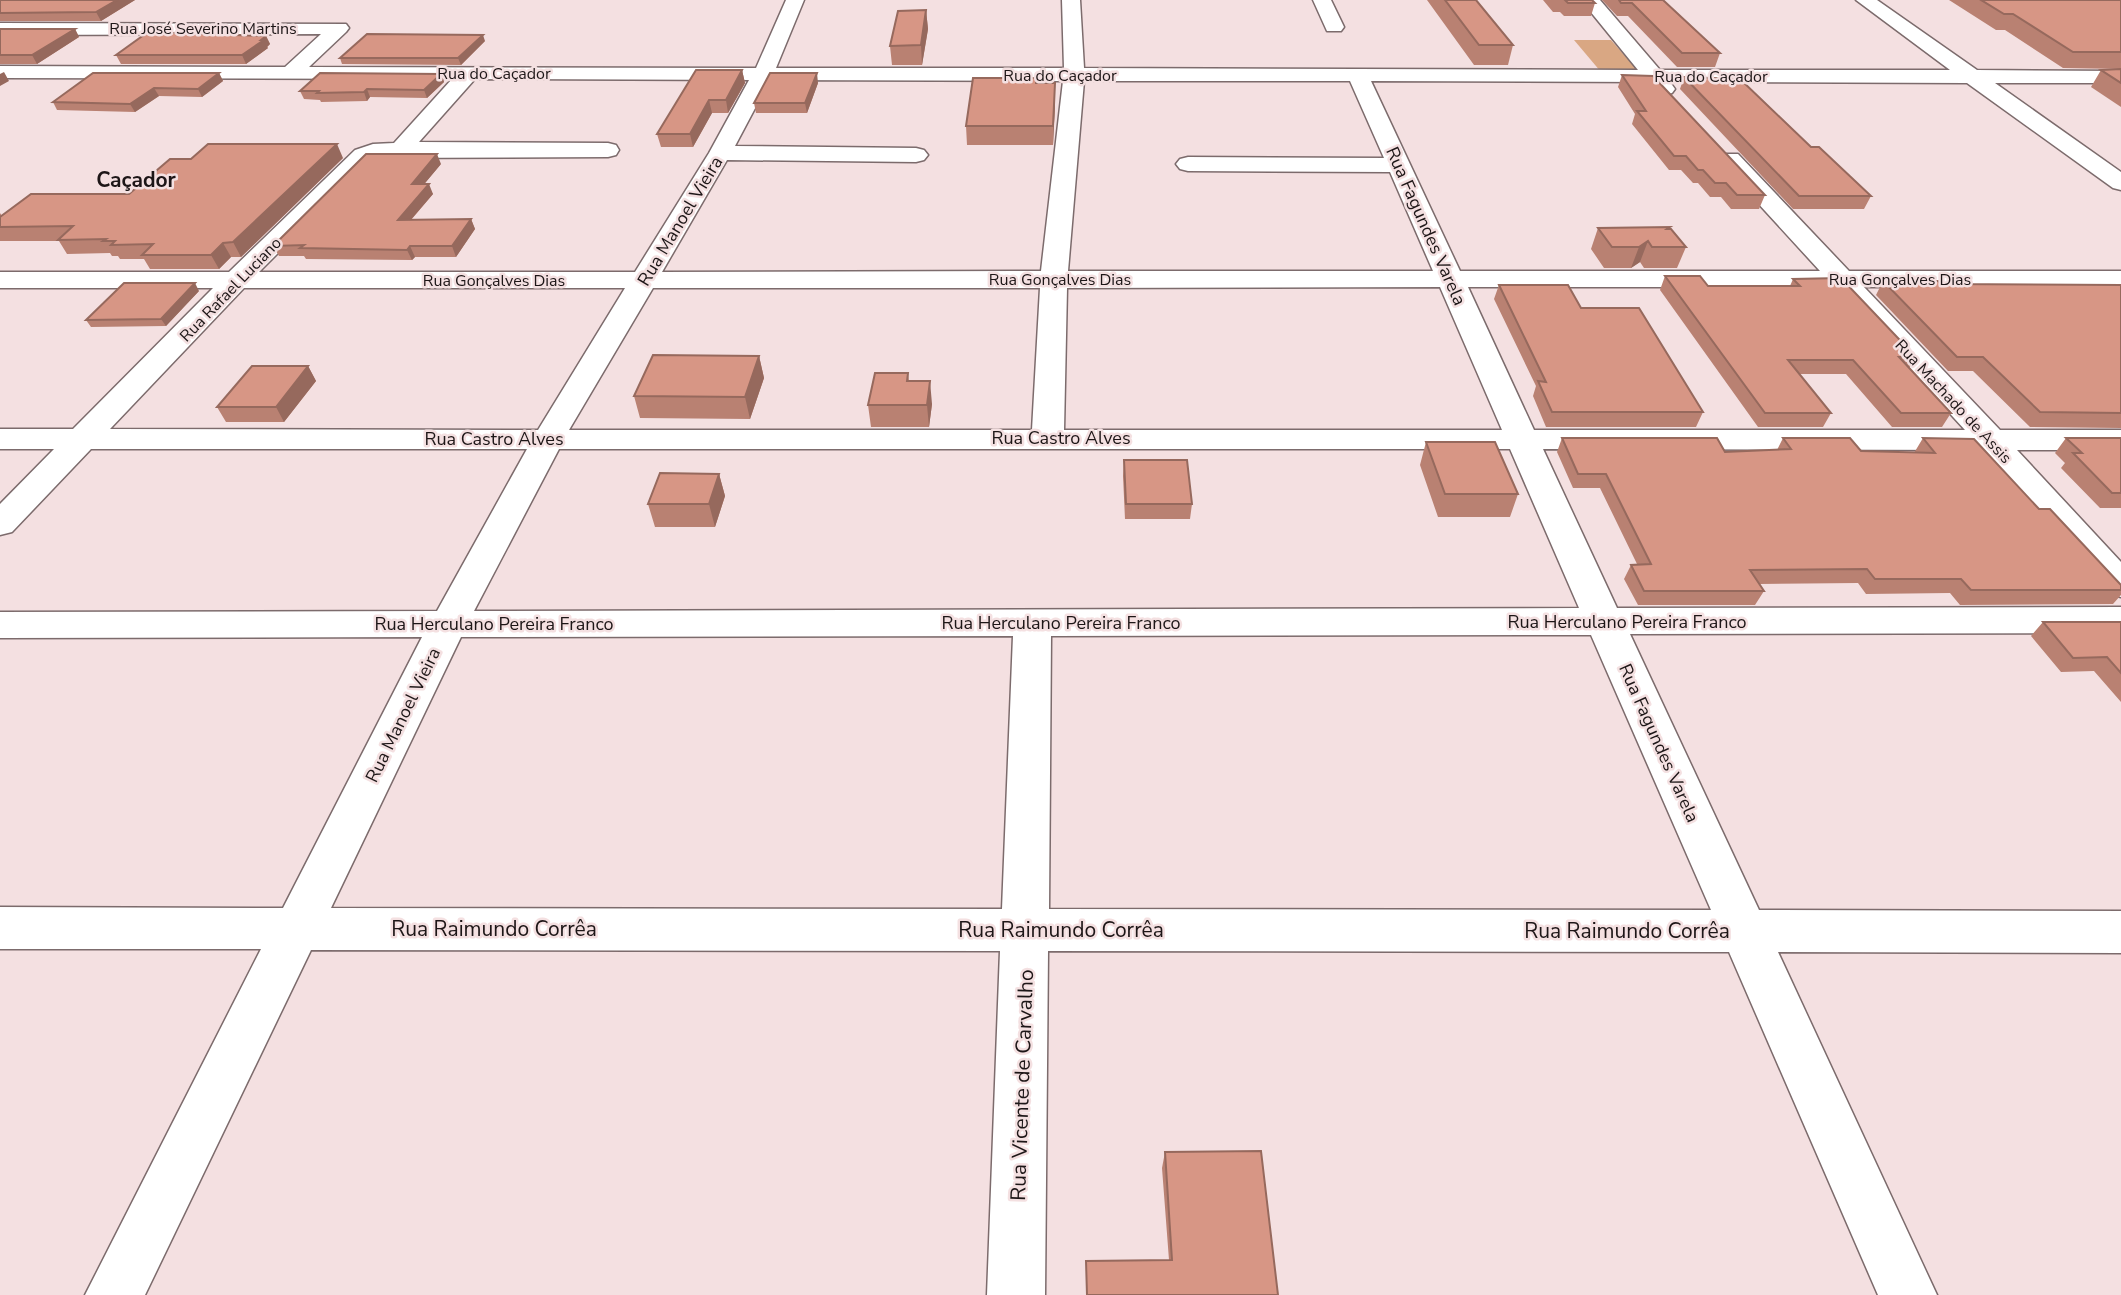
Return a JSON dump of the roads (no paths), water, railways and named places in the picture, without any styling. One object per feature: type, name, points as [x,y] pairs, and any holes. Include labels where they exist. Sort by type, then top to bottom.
[{"type":"street","name":"Rua Manoel Vieira","points":[[114,1295],[448,624],[548,439],[720,153],[763,74],[795,0]]},
{"type":"street","points":[[1048,438],[1054,279],[1074,75],[1071,0]]},
{"type":"street","points":[[1322,0],[1334,27]]},
{"type":"street","points":[[1590,0],[1652,76],[1681,106]]},
{"type":"street","points":[[1864,0],[2121,183]]},
{"type":"street","points":[[120,28],[136,9]]},
{"type":"street","name":"Rua José Severino Martins","points":[[0,29],[339,28],[289,73]]},
{"type":"street","name":"Rua do Caçador","points":[[0,72],[2121,77]]},
{"type":"street","points":[[401,149],[469,74]]},
{"type":"street","name":"Rua Fagundes Varela","points":[[1358,75],[1908,1295]]},
{"type":"street","name":"Rua Machado de Assis","points":[[1709,137],[1992,441],[2121,585]]},
{"type":"street","name":"Rua Rafael Luciano","points":[[0,524],[363,155],[373,150],[401,149],[608,150]]},
{"type":"street","points":[[720,153],[916,155]]},
{"type":"street","points":[[1188,164],[1399,165]]},
{"type":"street","name":"Rua Gonçalves Dias","points":[[0,280],[2121,279]]},
{"type":"street","name":"Rua Castro Alves","points":[[0,439],[2121,440]]},
{"type":"street","name":"Rua Herculano Pereira Franco","points":[[0,625],[2121,621]]},
{"type":"street","name":"Rua Vicente de Carvalho","points":[[1016,1295],[1031,623]]},
{"type":"street","name":"Rua Raimundo Corrêa","points":[[0,928],[2121,932]]},
{"type":"district","name":"Caçador","points":[[136,180]]}]
